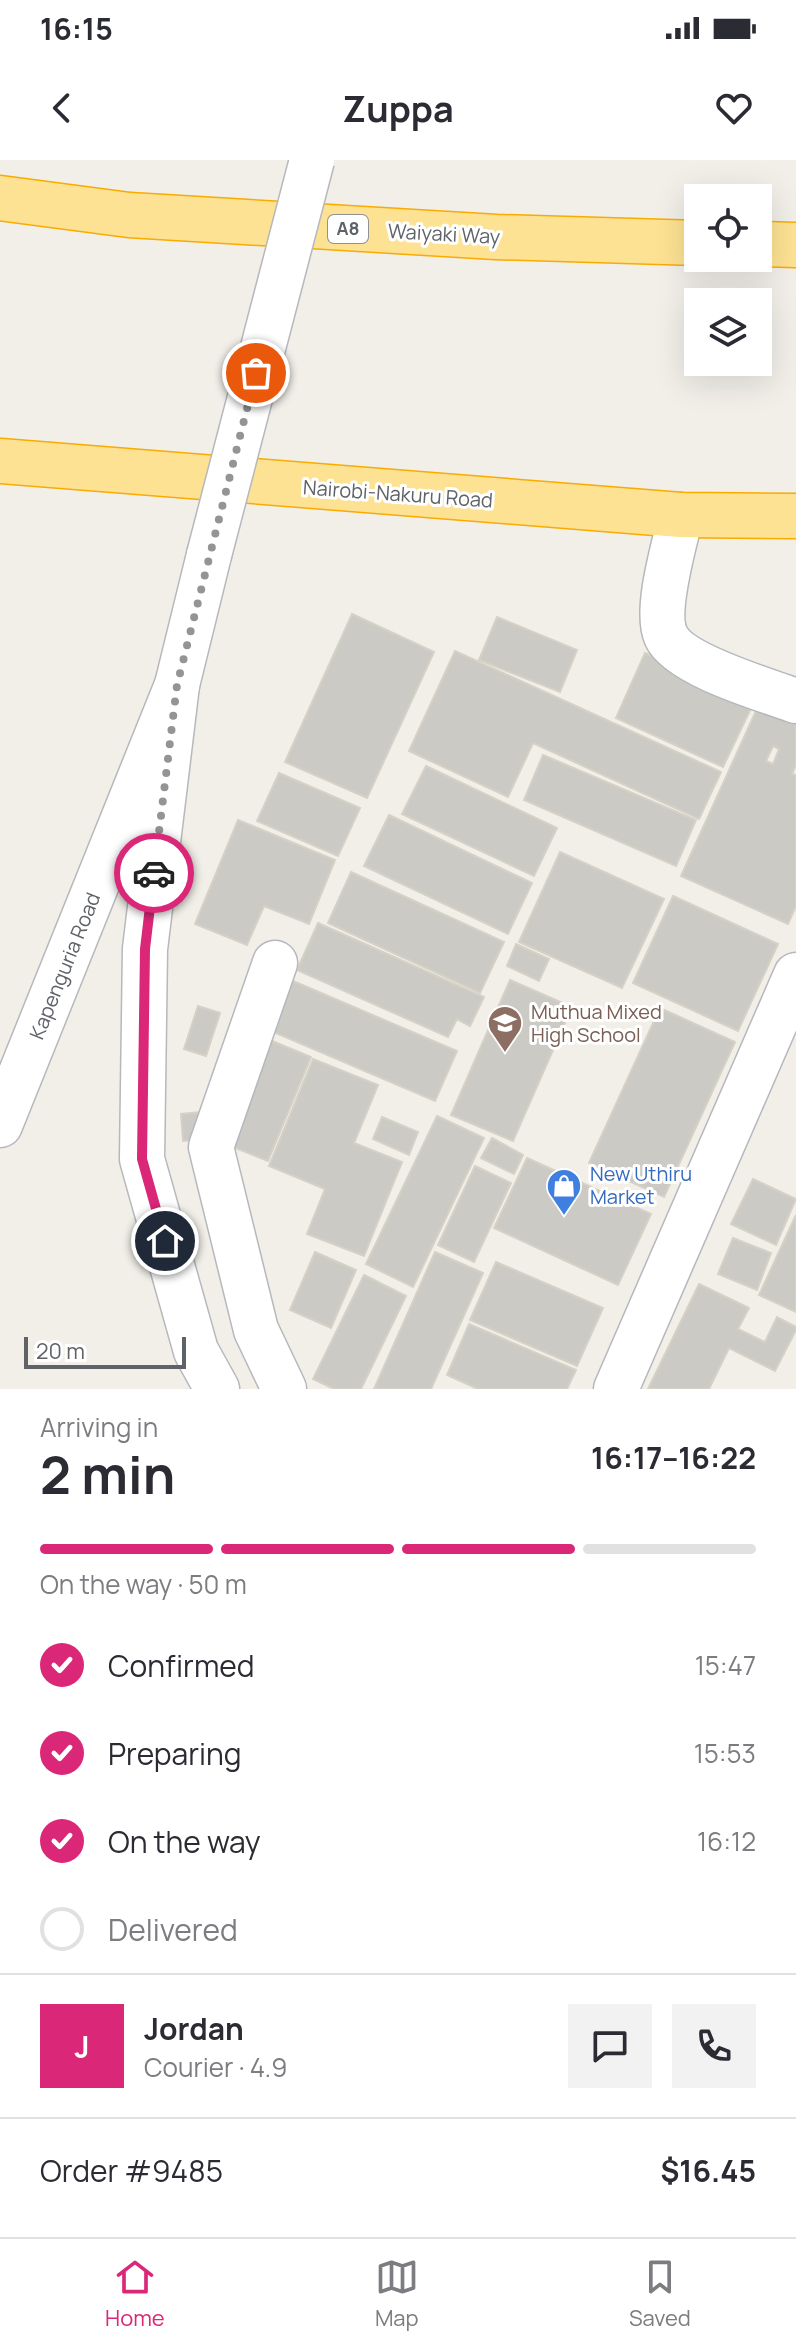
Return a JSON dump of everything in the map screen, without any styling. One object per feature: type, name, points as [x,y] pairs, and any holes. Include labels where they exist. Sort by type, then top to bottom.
[{"type":"highway","name":"Waiyaki Way","points":[[0,198],[129,215],[496,237],[684,243]]},
{"type":"highway","points":[[772,244],[796,245]]},
{"type":"highway","name":"Nairobi-Nakuru Road","points":[[0,461],[681,515],[796,516]]},
{"type":"highway","points":[[681,515],[796,543]]},
{"type":"street","name":"Kapenguria Road","points":[[0,1125],[177,685],[312,160]]},
{"type":"street","points":[[681,515],[662,605],[666,636],[682,653],[713,671],[796,701]]},
{"type":"street","points":[[177,685],[145,949],[142,1159],[196,1351],[217,1389]]},
{"type":"street","points":[[275,963],[211,1147],[256,1330],[284,1389]]},
{"type":"street","points":[[616,1389],[796,975]]},
{"type":"building","points":[[352,614],[434,652],[367,798],[285,762]]},
{"type":"building","points":[[497,617],[577,650],[560,692],[479,660]]},
{"type":"building","points":[[455,651],[721,772],[699,819],[533,743],[508,797],[409,751]]},
{"type":"building","points":[[645,653],[754,702],[723,767],[616,718]]},
{"type":"building","points":[[760,702],[796,719],[796,765],[792,774],[796,775],[796,906],[788,924],[681,876]],"holes":[[[773,746],[779,749],[773,764],[766,761]]]},
{"type":"building","points":[[543,755],[696,820],[676,866],[524,800]]},
{"type":"building","points":[[426,766],[557,828],[534,876],[402,814]]},
{"type":"building","points":[[279,773],[360,808],[338,856],[257,821]]},
{"type":"building","points":[[389,815],[532,883],[508,934],[364,866]]},
{"type":"building","points":[[238,820],[335,860],[309,924],[264,906],[247,945],[195,924]]},
{"type":"building","points":[[560,852],[664,899],[622,988],[519,942]]},
{"type":"building","points":[[351,872],[504,942],[480,993],[328,923]]},
{"type":"building","points":[[673,896],[778,944],[738,1031],[633,983]]},
{"type":"building","points":[[318,923],[484,997],[470,1026],[457,1019],[448,1037],[297,970]]},
{"type":"building","points":[[516,944],[549,959],[539,981],[507,966]]},
{"type":"building","points":[[510,980],[572,1007],[513,1141],[451,1115]]},
{"type":"building","points":[[293,981],[457,1051],[435,1101],[271,1031]]},
{"type":"building","points":[[198,1006],[220,1013],[206,1056],[184,1049]]},
{"type":"building","points":[[660,1008],[735,1042],[664,1197],[589,1163]]},
{"type":"building","points":[[265,1038],[311,1057],[268,1161],[223,1143]]},
{"type":"building","points":[[313,1059],[378,1085],[354,1143],[402,1162],[364,1256],[307,1234],[325,1189],[269,1166]]},
{"type":"building","points":[[201,1112],[203,1139],[183,1141],[181,1114]]},
{"type":"building","points":[[437,1116],[484,1138],[413,1287],[366,1264]]},
{"type":"building","points":[[382,1117],[418,1132],[409,1155],[373,1139]]},
{"type":"building","points":[[492,1138],[523,1155],[514,1174],[481,1158]]},
{"type":"building","points":[[527,1158],[651,1214],[618,1285],[494,1228]]},
{"type":"building","points":[[475,1166],[511,1183],[474,1262],[438,1245]]},
{"type":"building","points":[[753,1179],[796,1199],[776,1245],[731,1224]]},
{"type":"building","points":[[796,1215],[796,1312],[759,1295]]},
{"type":"building","points":[[733,1238],[771,1253],[757,1290],[718,1274]]},
{"type":"building","points":[[315,1252],[356,1270],[331,1328],[290,1310]]},
{"type":"building","points":[[435,1252],[483,1273],[431,1389],[374,1389]]},
{"type":"building","points":[[496,1262],[603,1308],[577,1366],[470,1320]]},
{"type":"building","points":[[364,1275],[406,1296],[361,1389],[334,1389],[313,1379]]},
{"type":"building","points":[[699,1284],[749,1308],[738,1329],[765,1342],[777,1317],[796,1327],[796,1330],[775,1371],[729,1348],[709,1389],[648,1389]]},
{"type":"building","points":[[469,1324],[576,1370],[567,1389],[478,1389],[447,1375]]},
{"type":"way so far","points":[[154,873],[177,685],[256,373]]},
{"type":"place","name":"Muthua Mixed High School","points":[[505,1054]]},
{"type":"place","name":"New Uthiru Market","points":[[564,1217]]},
{"type":"route","points":[[154,873],[145,949],[142,1159],[165,1241]]}]
